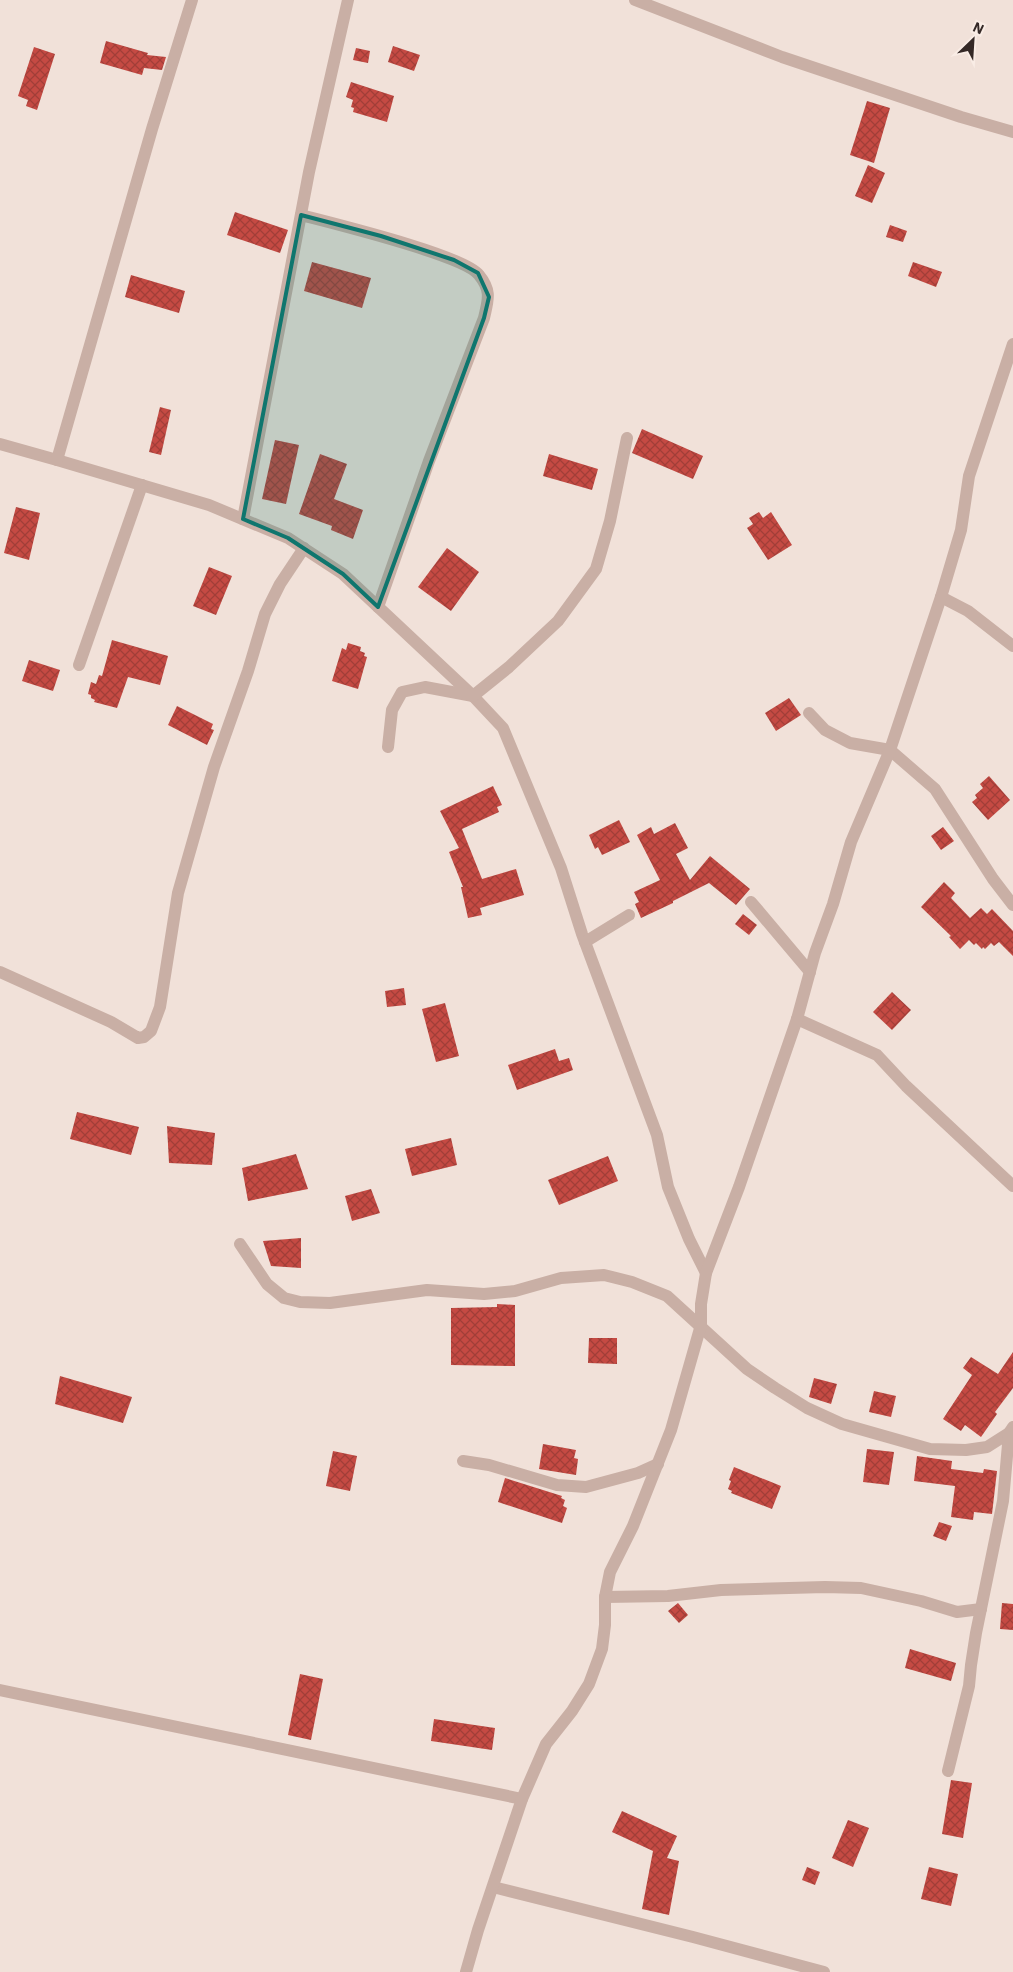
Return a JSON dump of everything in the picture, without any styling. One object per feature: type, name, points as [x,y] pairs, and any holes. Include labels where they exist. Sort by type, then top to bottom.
[{"type":"street","points":[[57,460],[152,129],[192,0]]},
{"type":"street","points":[[243,519],[308,172],[348,0]]},
{"type":"street","points":[[635,0],[782,57],[961,117],[1013,132]]},
{"type":"street","points":[[301,215],[381,236],[454,260],[478,273],[486,285],[489,296],[484,318],[378,607]]},
{"type":"street","points":[[466,1972],[478,1930],[522,1799],[546,1744],[572,1711],[589,1684],[602,1649],[605,1625],[605,1597],[610,1572],[633,1526],[671,1430],[700,1325],[700,1304],[706,1273],[739,1187],[797,1019],[810,972],[834,904],[851,842],[890,750],[941,597],[960,530],[969,476],[1013,344]]},
{"type":"street","points":[[388,747],[392,710],[402,692],[425,687],[473,696],[510,667],[558,621],[596,569],[610,521],[627,438]]},
{"type":"street","points":[[0,444],[209,505],[288,538],[343,574],[473,696],[503,728],[561,868],[585,942],[657,1136],[668,1187],[689,1239],[706,1273]]},
{"type":"street","points":[[79,665],[142,485]]},
{"type":"street","points":[[0,972],[111,1022],[138,1038],[144,1037],[151,1032],[160,1007],[178,893],[214,767],[248,671],[264,614],[280,584],[304,548]]},
{"type":"street","points":[[941,597],[968,611],[1013,646]]},
{"type":"street","points":[[809,713],[825,730],[850,743],[890,750],[935,789],[993,879],[1013,905]]},
{"type":"street","points":[[751,902],[810,972]]},
{"type":"street","points":[[585,942],[629,915]]},
{"type":"street","points":[[797,1019],[877,1055],[906,1086],[1013,1186]]},
{"type":"street","points":[[240,1244],[267,1284],[284,1298],[300,1302],[330,1303],[427,1290],[484,1294],[515,1291],[561,1278],[604,1275],[632,1282],[667,1296],[747,1369],[807,1408],[842,1424],[930,1449],[966,1450],[987,1447],[1011,1430]]},
{"type":"street","points":[[948,1770],[969,1686],[970,1665],[1003,1501],[1011,1430]]},
{"type":"street","points":[[463,1461],[489,1465],[557,1485],[586,1487],[638,1472],[658,1464]]},
{"type":"street","points":[[605,1597],[668,1596],[721,1590],[834,1587],[870,1590],[921,1601],[957,1612],[981,1609]]},
{"type":"street","points":[[0,1690],[522,1799]]},
{"type":"street","points":[[493,1887],[824,1972]]},
{"type":"highlighted area","points":[[301,215],[381,236],[454,260],[478,273],[489,297],[484,318],[378,607],[343,574],[288,538],[243,519]]},
{"type":"building","points":[[106,41],[148,53],[147,55],[166,57],[162,70],[144,68],[142,75],[100,63]]},
{"type":"building","points":[[393,46],[420,55],[414,71],[388,62]]},
{"type":"building","points":[[34,47],[55,54],[37,110],[26,106],[28,100],[18,96]]},
{"type":"building","points":[[356,48],[370,51],[368,63],[353,60]]},
{"type":"building","points":[[351,82],[394,96],[387,122],[353,112],[354,108],[351,107],[353,100],[346,97]]},
{"type":"building","points":[[867,101],[890,108],[874,163],[850,155]]},
{"type":"building","points":[[868,165],[885,173],[872,203],[855,196]]},
{"type":"building","points":[[235,212],[288,230],[280,253],[227,235]]},
{"type":"building","points":[[890,225],[907,231],[903,242],[886,237]]},
{"type":"building","points":[[312,262],[371,278],[362,308],[304,291]]},
{"type":"building","points":[[913,262],[942,272],[936,287],[908,276]]},
{"type":"building","points":[[131,275],[185,291],[179,313],[125,297]]},
{"type":"building","points":[[160,407],[171,410],[161,455],[149,452]]},
{"type":"building","points":[[642,429],[703,456],[693,479],[632,453]]},
{"type":"building","points":[[275,440],[299,445],[286,504],[262,499]]},
{"type":"building","points":[[320,454],[347,464],[334,499],[363,510],[353,539],[331,530],[332,526],[299,514]]},
{"type":"building","points":[[549,454],[598,469],[592,490],[543,476]]},
{"type":"building","points":[[16,507],[40,513],[29,560],[4,553]]},
{"type":"building","points":[[759,512],[763,518],[771,512],[792,545],[768,560],[747,528],[753,524],[749,518]]},
{"type":"building","points":[[447,548],[479,572],[451,611],[418,587]]},
{"type":"building","points":[[209,567],[232,576],[216,615],[193,606]]},
{"type":"building","points":[[112,640],[168,656],[160,685],[128,677],[117,708],[94,702],[95,700],[88,694],[91,682],[96,684],[99,675],[102,676]]},
{"type":"building","points":[[348,643],[361,647],[360,651],[365,653],[364,656],[367,657],[358,689],[332,681],[342,648],[346,650]]},
{"type":"building","points":[[29,660],[60,670],[53,691],[22,681]]},
{"type":"building","points":[[789,698],[801,715],[776,731],[765,713]]},
{"type":"building","points":[[177,706],[213,724],[211,729],[214,730],[207,745],[168,725]]},
{"type":"building","points":[[989,776],[1010,800],[988,820],[972,802],[977,798],[975,795],[983,788],[980,784]]},
{"type":"building","points":[[493,786],[502,805],[497,807],[499,812],[462,829],[482,879],[516,869],[524,895],[480,908],[482,915],[468,918],[461,887],[463,887],[449,852],[459,848],[440,811]]},
{"type":"building","points":[[619,820],[630,842],[602,855],[598,847],[595,849],[589,835]]},
{"type":"building","points":[[675,823],[688,848],[676,854],[690,880],[710,856],[750,889],[736,905],[709,883],[641,918],[635,904],[639,902],[634,892],[660,880],[637,835],[651,827],[654,834]]},
{"type":"building","points":[[943,827],[954,841],[941,850],[931,836]]},
{"type":"building","points":[[944,882],[955,893],[951,898],[970,918],[981,908],[987,914],[992,909],[1013,931],[1013,956],[999,942],[994,946],[991,943],[985,949],[983,947],[982,949],[976,943],[974,945],[969,940],[960,949],[949,937],[951,936],[921,907]]},
{"type":"building","points":[[743,914],[757,925],[749,935],[735,924]]},
{"type":"building","points":[[404,988],[406,1005],[387,1007],[385,991]]},
{"type":"building","points":[[892,992],[911,1010],[892,1030],[873,1012]]},
{"type":"building","points":[[445,1003],[459,1056],[436,1062],[422,1009]]},
{"type":"building","points":[[555,1049],[559,1061],[569,1058],[573,1070],[517,1090],[508,1065]]},
{"type":"building","points":[[77,1112],[139,1127],[131,1155],[70,1139]]},
{"type":"building","points":[[167,1126],[215,1133],[212,1165],[169,1163]]},
{"type":"building","points":[[451,1138],[457,1165],[412,1176],[405,1149]]},
{"type":"building","points":[[296,1154],[308,1189],[248,1201],[242,1168]]},
{"type":"building","points":[[608,1156],[618,1181],[559,1205],[548,1180]]},
{"type":"building","points":[[371,1189],[380,1213],[352,1221],[345,1196]]},
{"type":"building","points":[[301,1238],[301,1268],[271,1266],[263,1241]]},
{"type":"building","points":[[497,1304],[515,1305],[515,1366],[451,1365],[451,1308],[497,1307]]},
{"type":"building","points":[[589,1338],[617,1338],[617,1364],[588,1363]]},
{"type":"building","points":[[1013,1352],[1013,1388],[995,1412],[997,1414],[981,1437],[965,1425],[961,1431],[943,1419],[972,1375],[963,1368],[971,1357],[998,1374]]},
{"type":"building","points":[[60,1376],[132,1397],[123,1423],[55,1404]]},
{"type":"building","points":[[814,1378],[837,1384],[831,1404],[809,1397]]},
{"type":"building","points":[[874,1391],[896,1396],[891,1417],[869,1412]]},
{"type":"building","points":[[543,1444],[576,1450],[574,1458],[578,1459],[576,1475],[539,1469]]},
{"type":"building","points":[[867,1449],[894,1452],[889,1485],[863,1482]]},
{"type":"building","points":[[333,1451],[357,1456],[350,1491],[326,1486]]},
{"type":"building","points":[[917,1456],[952,1461],[951,1469],[983,1473],[984,1469],[997,1471],[992,1514],[974,1512],[973,1520],[951,1517],[955,1486],[914,1481]]},
{"type":"building","points":[[734,1467],[781,1486],[772,1509],[731,1493],[732,1491],[728,1489],[731,1481],[729,1480]]},
{"type":"building","points":[[505,1478],[562,1496],[561,1498],[565,1500],[563,1506],[567,1508],[562,1523],[498,1502]]},
{"type":"building","points":[[939,1522],[952,1526],[946,1541],[933,1536]]},
{"type":"building","points":[[678,1603],[688,1615],[679,1623],[668,1611]]},
{"type":"building","points":[[1002,1603],[1013,1604],[1013,1630],[1000,1629]]},
{"type":"building","points":[[910,1649],[956,1663],[951,1681],[905,1668]]},
{"type":"building","points":[[300,1674],[323,1679],[311,1740],[288,1735]]},
{"type":"building","points":[[434,1719],[495,1728],[492,1750],[431,1741]]},
{"type":"building","points":[[951,1780],[972,1783],[963,1838],[942,1834]]},
{"type":"building","points":[[622,1811],[677,1836],[667,1858],[679,1861],[669,1915],[642,1909],[653,1851],[612,1832]]},
{"type":"building","points":[[848,1820],[869,1828],[853,1867],[832,1858]]},
{"type":"building","points":[[807,1867],[820,1872],[815,1885],[802,1880]]},
{"type":"building","points":[[929,1867],[958,1874],[951,1906],[921,1899]]}]
